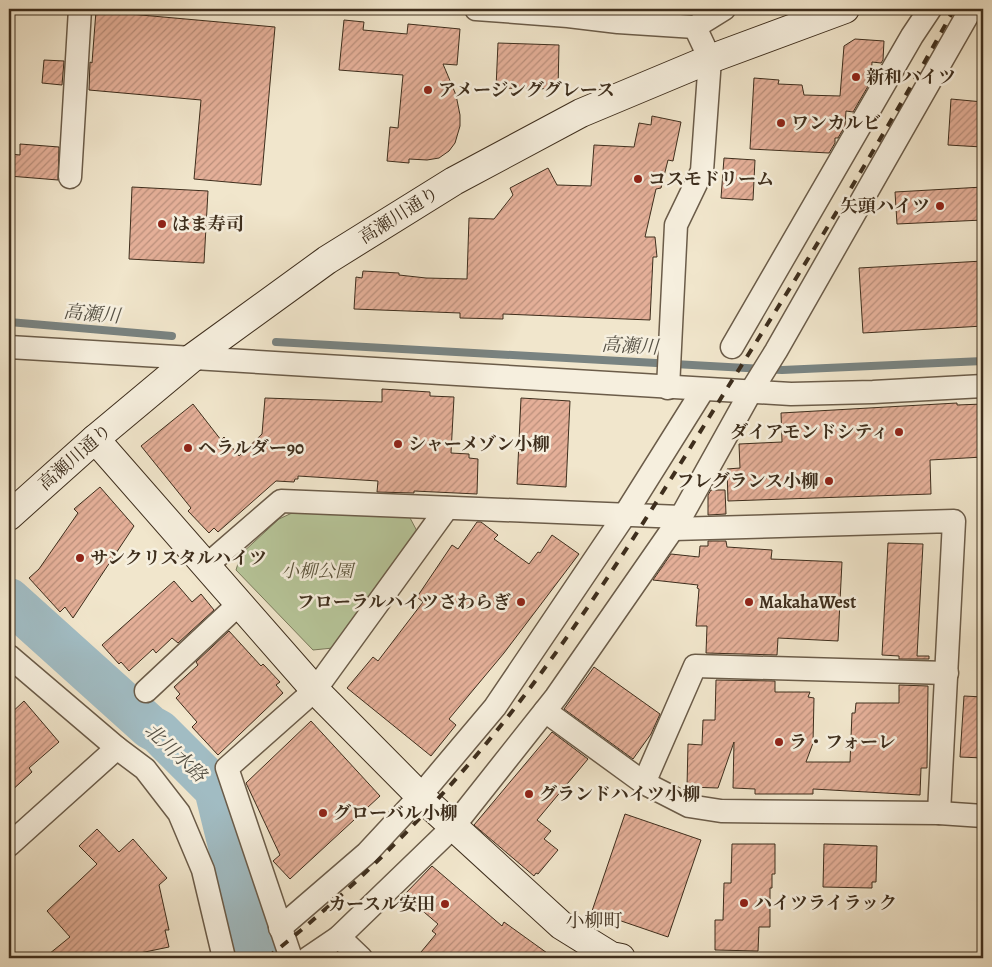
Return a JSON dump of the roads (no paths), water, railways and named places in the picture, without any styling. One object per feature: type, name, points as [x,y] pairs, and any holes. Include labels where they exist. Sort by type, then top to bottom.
[{"type":"street","points":[[70,177],[80,9]]},
{"type":"street","points":[[476,9],[696,27],[724,9]]},
{"type":"street","name":"高瀬川通り","points":[[9,516],[95,439],[192,358],[327,260],[454,181],[581,114],[710,59],[845,9]]},
{"type":"street","points":[[732,347],[912,36],[930,9]]},
{"type":"street","points":[[308,958],[339,937],[453,827],[545,711],[677,523],[971,9]]},
{"type":"street","points":[[668,383],[676,225],[702,171],[710,59],[696,27]]},
{"type":"street","points":[[9,347],[668,383],[703,390],[753,388],[790,394],[983,386]]},
{"type":"street","points":[[280,928],[367,853],[420,796],[495,707],[624,516],[703,390]]},
{"type":"street","points":[[95,439],[315,690],[420,796],[561,925],[611,956],[621,958]]},
{"type":"street","points":[[207,565],[281,501],[624,516],[677,523],[954,521],[940,813]]},
{"type":"street","points":[[291,958],[226,768],[315,690],[447,508]]},
{"type":"street","points":[[146,691],[240,603]]},
{"type":"street","points":[[9,656],[117,748],[145,769],[179,813],[204,870],[224,958]]},
{"type":"street","points":[[644,783],[695,666],[947,673]]},
{"type":"street","points":[[545,711],[644,783],[689,806],[720,811],[940,813],[983,816]]},
{"type":"street","points":[[9,845],[117,748]]},
{"type":"street","points":[[339,937],[361,958]]},
{"type":"waterway","name":"高瀬川","points":[[9,322],[172,336]]},
{"type":"waterway","name":"高瀬川","points":[[276,342],[782,370],[983,361]]},
{"type":"waterway","name":"北川水路","points":[[9,600],[150,727],[159,732],[216,789],[257,956]]},
{"type":"railway","points":[[267,958],[338,898],[406,833],[499,728],[554,655],[679,467],[785,296],[871,154],[954,9]]},
{"type":"place","name":"新和ハイツ","points":[[856,77]]},
{"type":"place","name":"アメージンググレース","points":[[428,90]]},
{"type":"place","name":"ワンカルビ","points":[[781,123]]},
{"type":"place","name":"コスモドリーム","points":[[638,179]]},
{"type":"place","name":"矢頭ハイツ","points":[[940,206]]},
{"type":"place","name":"はま寿司","points":[[162,224]]},
{"type":"place","name":"ダイアモンドシティ","points":[[899,432]]},
{"type":"place","name":"シャーメゾン小柳","points":[[398,444]]},
{"type":"place","name":"ヘラルダー90","points":[[188,448]]},
{"type":"place","name":"フレグランス小柳","points":[[829,481]]},
{"type":"place","name":"サンクリスタルハイツ","points":[[80,558]]},
{"type":"place","name":"フローラルハイツさわらぎ","points":[[521,602]]},
{"type":"place","name":"MakahaWest","points":[[749,602]]},
{"type":"place","name":"ラ・フォーレ","points":[[779,742]]},
{"type":"place","name":"グランドハイツ小柳","points":[[529,794]]},
{"type":"place","name":"グローバル小柳","points":[[323,813]]},
{"type":"place","name":"ハイツライラック","points":[[744,903]]},
{"type":"place","name":"カースル安田","points":[[445,904]]},
{"type":"district","name":"小柳町","points":[[594,920]]},
{"type":"park label","name":"小柳公園","points":[[317,571]]}]
